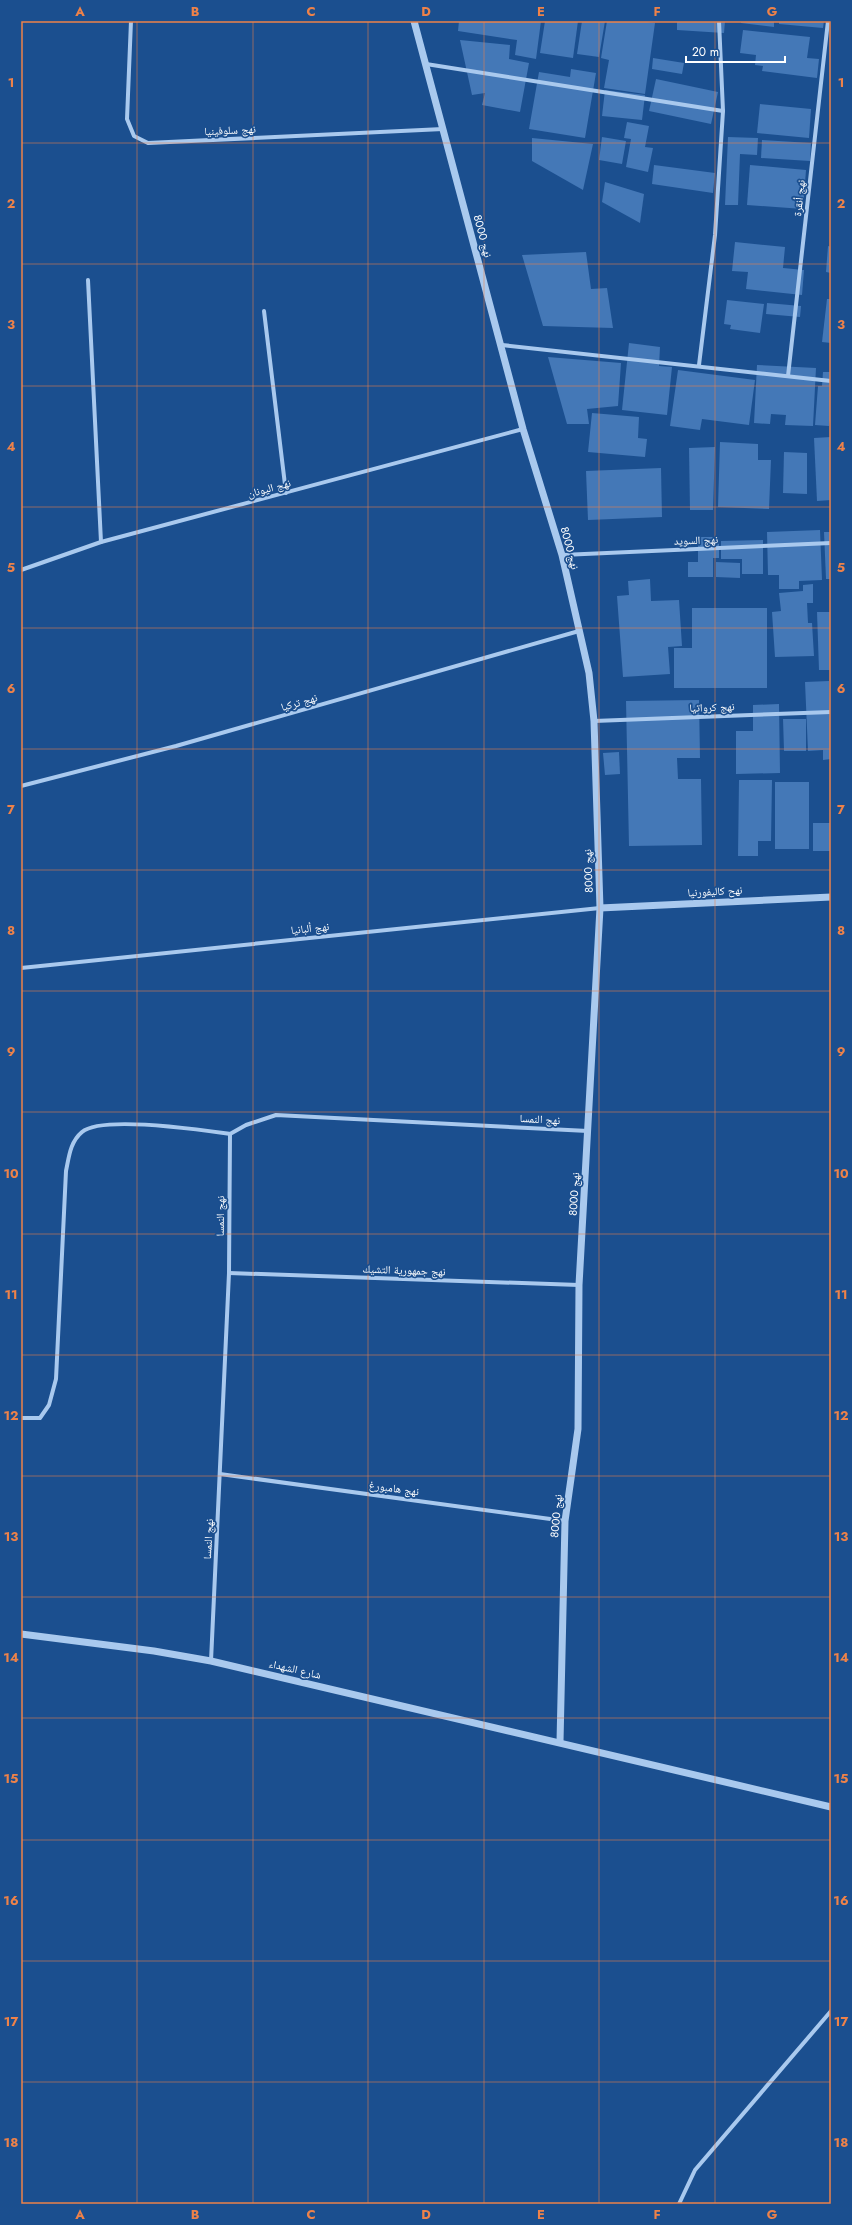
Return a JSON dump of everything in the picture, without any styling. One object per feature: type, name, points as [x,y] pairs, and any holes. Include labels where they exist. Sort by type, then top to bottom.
[{"type":"street","name":"نهج سلوفينيا","points":[[131,21],[127,119],[134,136],[148,143],[444,129]]},
{"type":"street","name":"نهج 8000","points":[[414,21],[502,345],[523,429],[562,555],[580,631],[588,673],[594,721],[600,908],[589,1131],[579,1285],[578,1429],[566,1520],[560,1742]]},
{"type":"street","points":[[699,365],[715,235],[723,111],[718,21]]},
{"type":"street","name":"نهج أنقرة","points":[[788,376],[828,21]]},
{"type":"street","points":[[425,64],[723,111]]},
{"type":"street","points":[[88,280],[101,542]]},
{"type":"street","points":[[264,311],[286,493]]},
{"type":"street","points":[[502,345],[699,365],[831,381]]},
{"type":"street","name":"نهج اليونان","points":[[21,570],[101,542],[523,429]]},
{"type":"street","name":"نهج السويد","points":[[562,555],[831,543]]},
{"type":"street","name":"نهج تركيا","points":[[21,786],[176,746],[580,631]]},
{"type":"street","name":"نهج كرواتيا","points":[[594,721],[831,712]]},
{"type":"street","name":"نهح كاليفورنيا","points":[[600,908],[831,897]]},
{"type":"street","name":"نهج ألبانيا","points":[[21,968],[600,908]]},
{"type":"street","name":"نهج النمسا","points":[[211,1661],[228,1273],[230,1134],[246,1125],[276,1115],[589,1131]]},
{"type":"street","points":[[21,1418],[40,1418],[49,1405],[56,1380],[66,1171],[71,1146],[82,1131],[107,1125],[166,1125],[230,1134]]},
{"type":"street","name":"نهج جمهورية التشيك","points":[[228,1273],[579,1285]]},
{"type":"street","name":"نهج هامبورغ","points":[[220,1474],[566,1520]]},
{"type":"street","name":"شارع الشهداء","points":[[21,1634],[154,1651],[211,1661],[831,1807]]},
{"type":"street","points":[[679,2204],[695,2170],[831,2011]]},
{"type":"building","points":[[459,21],[541,21],[536,59],[515,55],[517,40],[458,31]]},
{"type":"building","points":[[545,21],[578,21],[573,58],[540,53]]},
{"type":"building","points":[[582,21],[605,21],[599,57],[577,54]]},
{"type":"building","points":[[607,21],[640,21],[655,23],[645,94],[604,88],[609,60],[601,58]]},
{"type":"building","points":[[677,21],[725,21],[724,33],[677,30]]},
{"type":"building","points":[[741,21],[774,21],[774,27],[741,23]]},
{"type":"building","points":[[779,21],[824,21],[823,28],[779,24]]},
{"type":"building","points":[[743,30],[810,37],[807,58],[819,59],[817,78],[762,71],[763,66],[755,65],[756,55],[740,53]]},
{"type":"building","points":[[460,40],[510,45],[509,59],[529,63],[520,112],[482,105],[485,93],[472,95]]},
{"type":"building","points":[[653,58],[684,63],[682,74],[652,69]]},
{"type":"building","points":[[571,69],[596,73],[585,138],[529,129],[539,72],[570,77]]},
{"type":"building","points":[[656,79],[718,92],[711,124],[649,111]]},
{"type":"building","points":[[605,90],[645,95],[642,120],[602,116]]},
{"type":"building","points":[[760,104],[811,109],[809,138],[757,133]]},
{"type":"building","points":[[627,122],[649,126],[645,147],[653,148],[648,172],[626,167],[631,139],[624,138]]},
{"type":"building","points":[[602,137],[626,141],[622,164],[599,160]]},
{"type":"building","points":[[728,137],[758,138],[757,155],[740,154],[738,205],[725,205]]},
{"type":"building","points":[[532,138],[593,144],[583,190],[532,161]]},
{"type":"building","points":[[762,140],[811,143],[810,161],[761,158]]},
{"type":"building","points":[[654,165],[715,173],[713,193],[652,184]]},
{"type":"building","points":[[750,165],[806,170],[803,209],[747,205]]},
{"type":"building","points":[[605,182],[644,194],[640,223],[602,202]]},
{"type":"building","points":[[735,242],[785,247],[783,268],[804,270],[802,295],[746,289],[748,272],[732,271]]},
{"type":"building","points":[[828,246],[831,247],[831,273],[826,272]]},
{"type":"building","points":[[586,252],[591,289],[607,288],[613,328],[543,326],[522,255]]},
{"type":"building","points":[[827,299],[831,299],[831,343],[822,342]]},
{"type":"building","points":[[727,300],[764,304],[760,333],[730,329],[731,325],[724,324]]},
{"type":"building","points":[[767,303],[801,306],[800,317],[766,314]]},
{"type":"building","points":[[629,343],[660,347],[659,366],[672,367],[667,415],[622,410]]},
{"type":"building","points":[[548,357],[621,363],[618,406],[587,409],[589,424],[567,424]]},
{"type":"building","points":[[757,365],[816,368],[813,426],[785,425],[786,415],[771,414],[770,424],[754,423]]},
{"type":"building","points":[[678,370],[755,380],[749,425],[702,419],[700,430],[670,426]]},
{"type":"building","points":[[823,372],[831,372],[831,415],[829,426],[815,425],[818,386],[822,386]]},
{"type":"building","points":[[592,413],[639,417],[638,438],[647,439],[645,457],[588,452]]},
{"type":"building","points":[[831,437],[831,500],[817,501],[814,438]]},
{"type":"building","points":[[720,442],[758,444],[758,460],[771,460],[769,509],[718,507]]},
{"type":"building","points":[[715,447],[713,510],[690,510],[689,448]]},
{"type":"building","points":[[784,452],[807,453],[807,494],[783,493]]},
{"type":"building","points":[[661,468],[662,517],[588,520],[586,471]]},
{"type":"building","points":[[820,530],[822,580],[799,581],[799,589],[779,589],[779,575],[768,575],[767,532]]},
{"type":"building","points":[[824,532],[831,532],[831,579],[826,579]]},
{"type":"building","points":[[698,537],[719,537],[719,558],[713,558],[713,577],[688,577],[688,562],[698,562]]},
{"type":"building","points":[[763,540],[763,574],[742,574],[742,559],[721,559],[721,541]]},
{"type":"building","points":[[716,562],[740,563],[740,578],[716,577]]},
{"type":"building","points":[[650,579],[651,601],[679,600],[682,646],[668,647],[670,674],[623,677],[617,596],[629,595],[628,581]]},
{"type":"building","points":[[813,584],[813,603],[807,603],[808,623],[812,623],[814,656],[775,657],[772,612],[781,611],[779,593],[803,591],[803,585]]},
{"type":"building","points":[[692,608],[767,608],[767,688],[674,688],[674,648],[692,648]]},
{"type":"building","points":[[817,612],[831,612],[831,670],[819,670]]},
{"type":"building","points":[[829,681],[831,759],[823,760],[823,750],[808,751],[805,682]]},
{"type":"building","points":[[699,700],[700,758],[677,758],[678,779],[701,779],[702,845],[629,846],[626,701]]},
{"type":"building","points":[[779,704],[780,773],[736,774],[736,731],[753,731],[753,705]]},
{"type":"building","points":[[783,719],[806,719],[806,751],[784,751]]},
{"type":"building","points":[[619,752],[620,774],[605,775],[603,753]]},
{"type":"building","points":[[739,780],[772,780],[771,841],[758,841],[758,856],[738,856]]},
{"type":"building","points":[[775,782],[809,782],[809,849],[775,849]]},
{"type":"building","points":[[813,823],[831,823],[831,851],[813,851]]}]
